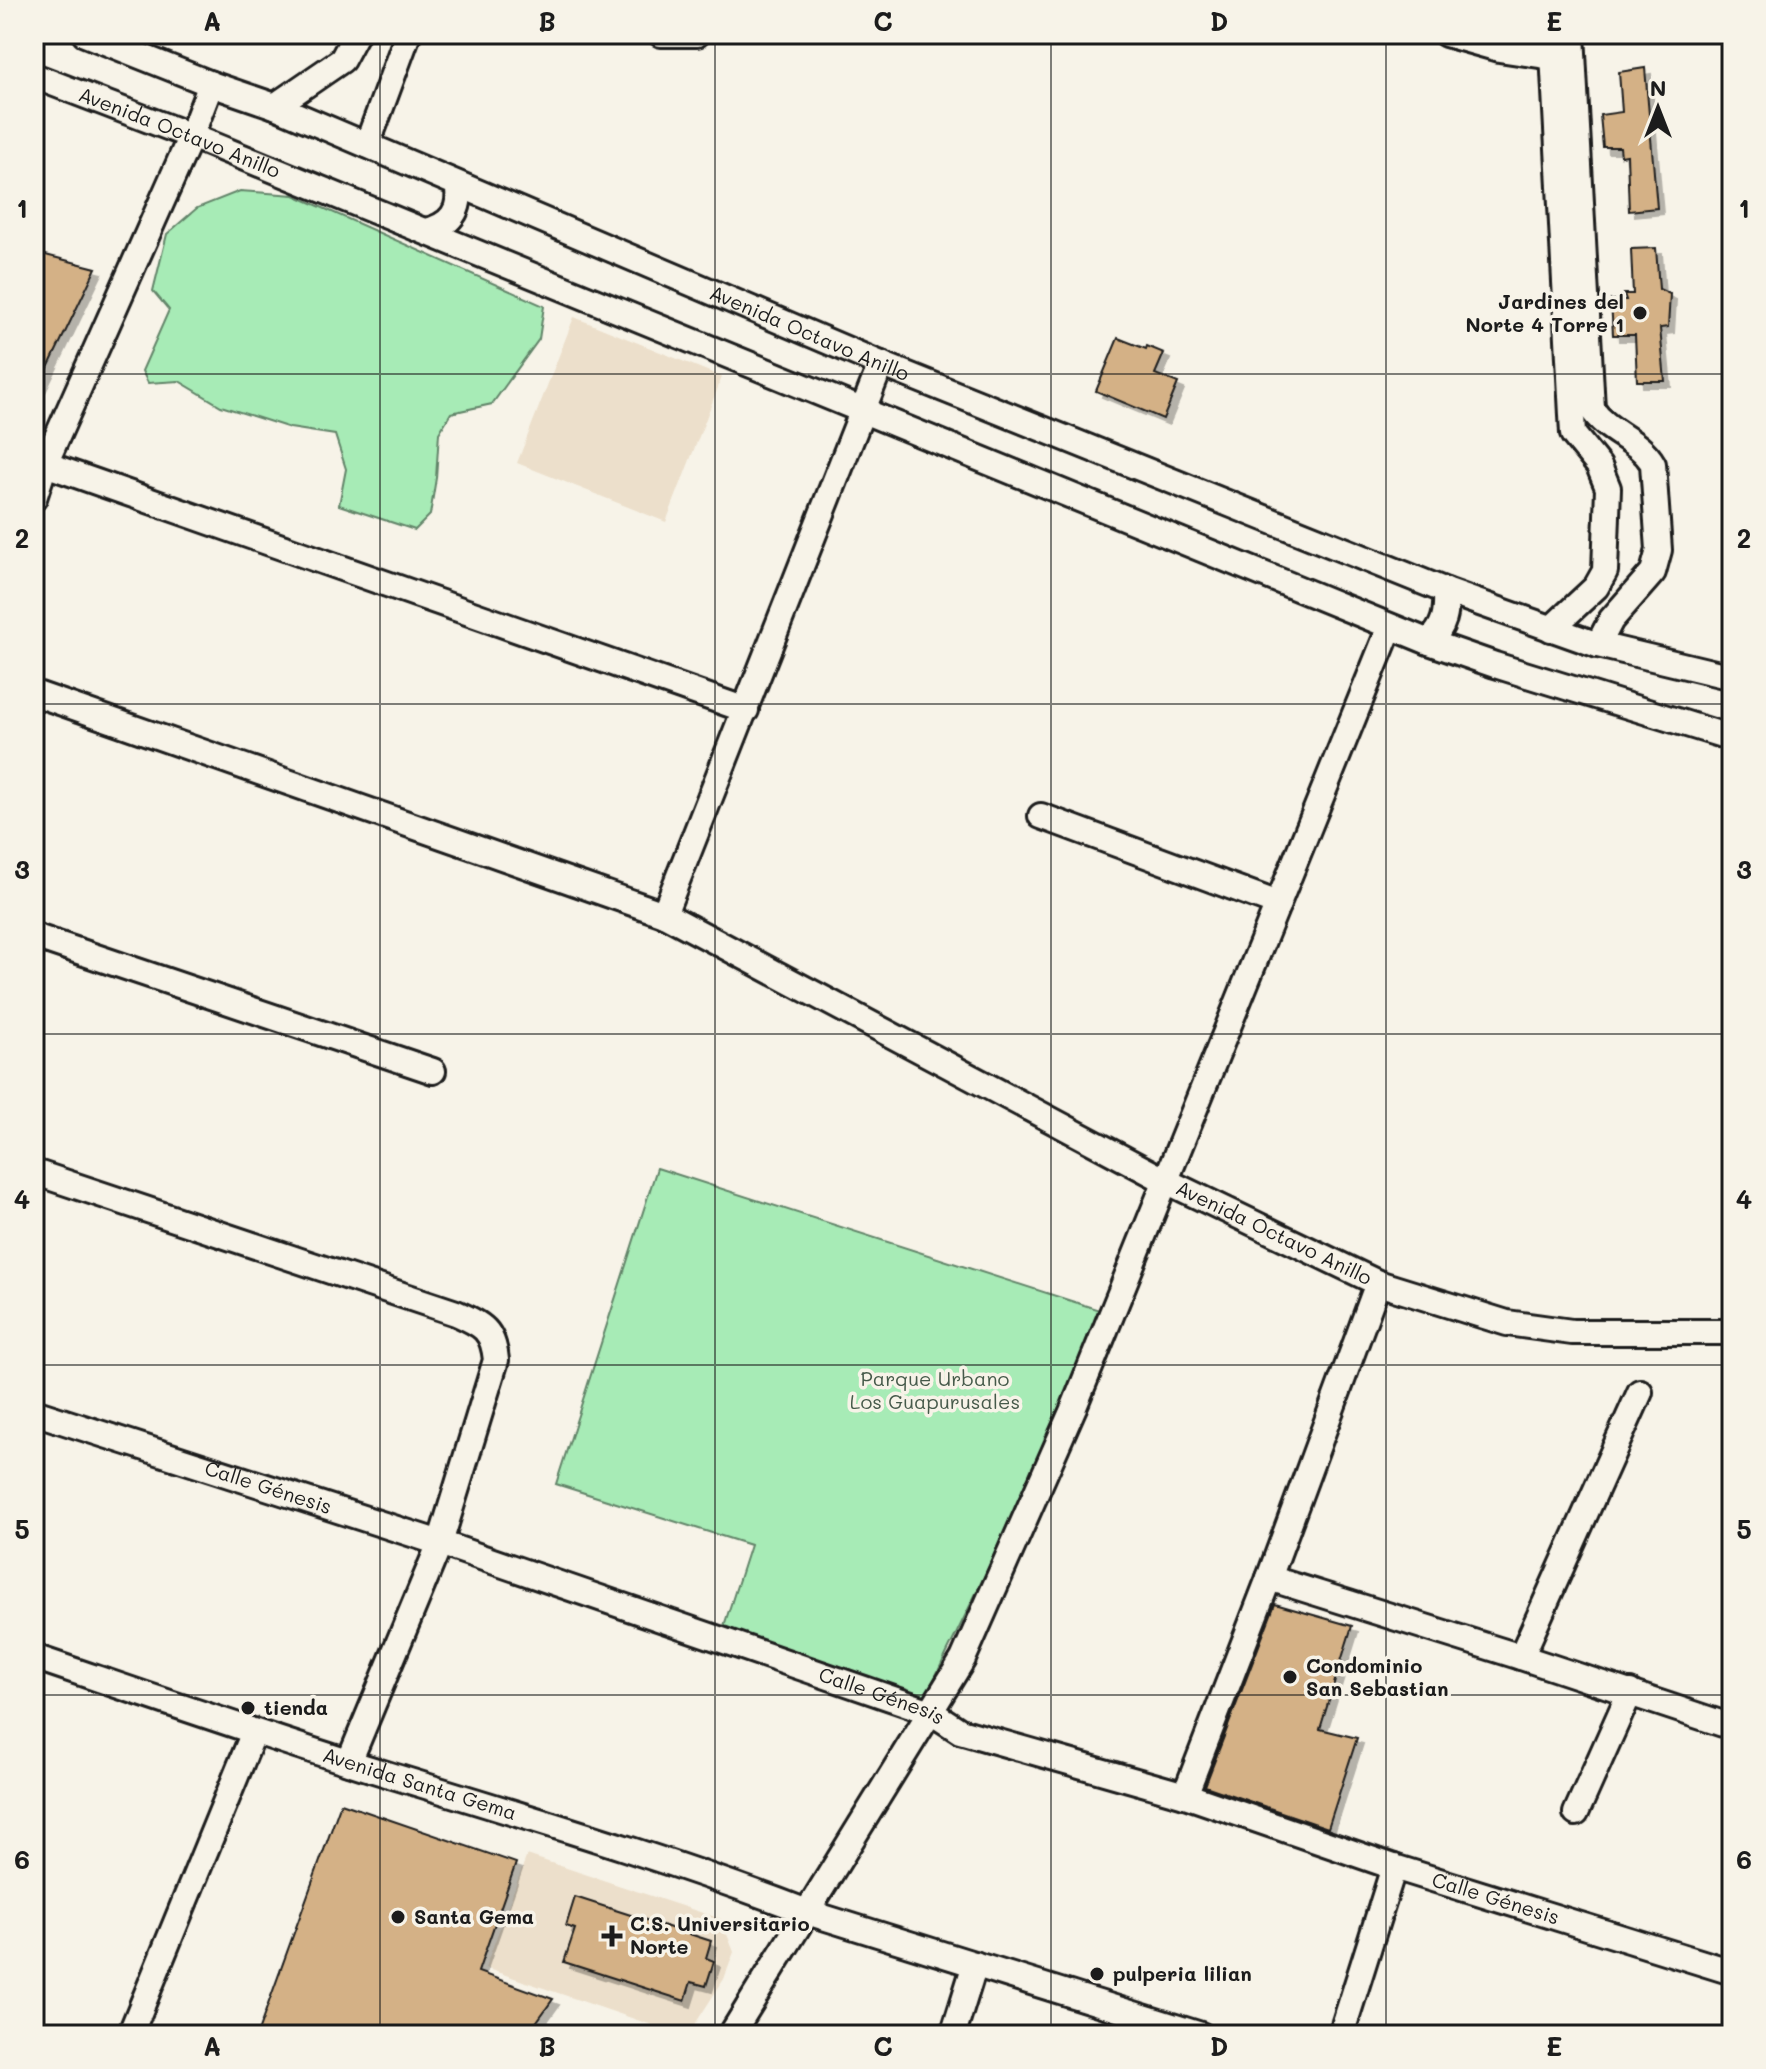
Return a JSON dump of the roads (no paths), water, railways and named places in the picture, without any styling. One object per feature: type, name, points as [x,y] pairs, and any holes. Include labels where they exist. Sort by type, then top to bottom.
[{"type":"street","name":"Avenida Octavo Anillo","points":[[85,34],[275,106],[881,364],[1446,591],[1598,645],[1732,677]]},
{"type":"street","points":[[275,106],[342,60],[356,34]]},
{"type":"street","points":[[367,145],[408,34]]},
{"type":"street","points":[[661,34],[697,34]]},
{"type":"street","points":[[1446,34],[1488,46],[1553,46],[1573,434],[1599,466],[1608,488],[1608,501],[1605,571],[1596,587],[1551,629]]},
{"type":"street","points":[[1572,34],[1592,409],[1598,419],[1647,453],[1653,464],[1659,550],[1653,572],[1611,620],[1598,645]]},
{"type":"street","name":"Avenida Octavo Anillo","points":[[34,76],[425,231],[1390,627],[1495,665],[1732,738]]},
{"type":"street","points":[[34,498],[45,464],[191,136],[211,84]]},
{"type":"street","points":[[425,231],[436,229],[454,216],[460,195],[457,184]]},
{"type":"street","points":[[664,914],[881,364]]},
{"type":"street","points":[[45,464],[746,710]]},
{"type":"street","points":[[1429,642],[1444,624],[1446,591]]},
{"type":"street","name":"Avenida Octavo Anillo","points":[[1390,627],[1166,1181],[1378,1283],[1507,1323],[1572,1332],[1732,1332]]},
{"type":"street","points":[[34,693],[664,914],[1166,1181],[1074,1407],[963,1659],[731,2035]]},
{"type":"street","points":[[1041,816],[1278,904]]},
{"type":"street","points":[[34,936],[433,1071]]},
{"type":"street","points":[[34,1172],[441,1308],[478,1323],[494,1340],[496,1360],[440,1543],[349,1762]]},
{"type":"street","points":[[1185,1795],[1378,1283]]},
{"type":"street","points":[[1521,1657],[1640,1392]]},
{"type":"street","name":"Calle Génesis","points":[[34,1412],[440,1543],[931,1712],[960,1731],[1185,1795],[1394,1867],[1732,1972]]},
{"type":"street","points":[[1269,1578],[1732,1727]]},
{"type":"street","name":"Avenida Santa Gema","points":[[34,1657],[254,1732],[756,1892],[807,1912],[1201,2035]]},
{"type":"street","points":[[1576,1813],[1630,1692]]},
{"type":"street","points":[[130,2035],[254,1732]]},
{"type":"street","points":[[1341,2035],[1394,1867]]},
{"type":"street","points":[[953,2035],[975,1964]]},
{"type":"place","name":"Jardines del Norte 4 Torre 1","points":[[1640,313]]},
{"type":"place","name":"Condominio San Sebastian","points":[[1290,1677]]},
{"type":"place","name":"tienda","points":[[248,1708]]},
{"type":"place","name":"Santa Gema","points":[[398,1917]]},
{"type":"place","name":"C.S. Universitario Norte","points":[[612,1936]]},
{"type":"place","name":"pulperia lilian","points":[[1097,1974]]},
{"type":"park label","name":"Parque Urbano Los Guapurusales","points":[[935,1390]]}]
